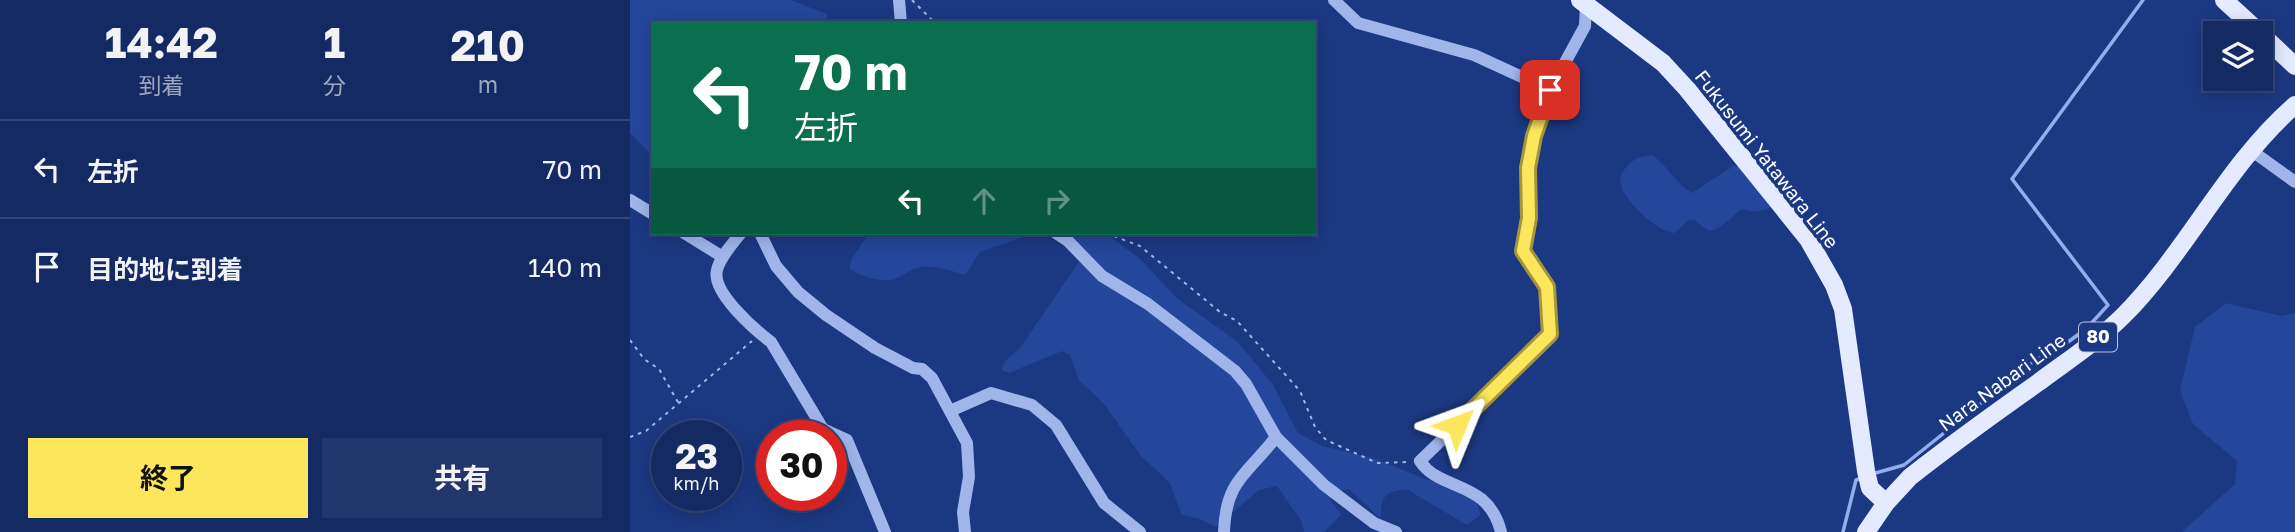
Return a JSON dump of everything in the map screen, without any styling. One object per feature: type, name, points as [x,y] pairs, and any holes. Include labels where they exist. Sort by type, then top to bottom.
[{"type":"main road","points":[[2224,0],[2246,21]]},
{"type":"main road","name":"Fukusumi Yatawara Line","points":[[1585,2],[1662,63],[1687,89],[1808,239],[1834,285],[1843,309],[1867,475],[1870,488],[1886,503]]},
{"type":"main road","points":[[2273,46],[2295,66]]},
{"type":"main road","name":"Nara Nabari Line","points":[[1866,532],[1886,503],[1910,477],[2087,347],[2122,317],[2158,277],[2252,151],[2295,105]]},
{"type":"street","points":[[899,0],[904,21]]},
{"type":"street","points":[[1334,0],[1358,23],[1474,55],[1550,90]]},
{"type":"street","points":[[1501,532],[1494,513],[1475,493],[1425,469],[1420,461],[1550,334],[1547,287],[1523,251],[1529,218],[1528,168],[1534,136],[1550,90],[1585,26],[1585,2]]},
{"type":"street","points":[[2252,151],[2295,182]]},
{"type":"street","points":[[630,200],[651,213]]},
{"type":"street","points":[[687,235],[723,257]]},
{"type":"street","points":[[740,235],[717,269],[717,278],[728,301],[771,342],[823,429],[847,440],[885,532]]},
{"type":"street","points":[[761,235],[776,266],[798,292],[826,315],[875,348],[913,368],[922,369],[932,378],[967,443],[969,477],[962,512],[965,532]]},
{"type":"street","points":[[1059,235],[1102,276],[1148,304],[1235,371],[1246,384],[1276,437],[1324,485],[1374,523],[1396,532]]},
{"type":"street","points":[[950,411],[991,393],[1032,405],[1056,425],[1104,503],[1140,532]]},
{"type":"street","points":[[1224,532],[1225,510],[1236,481],[1276,437]]},
{"type":"path","points":[[912,0],[933,21]]},
{"type":"path","points":[[1111,235],[1140,246],[1220,312],[1237,321],[1300,391],[1315,427],[1326,440],[1377,463],[1420,461]]},
{"type":"path","points":[[630,437],[646,431],[679,405],[760,334]]},
{"type":"path","points":[[630,340],[644,359],[659,369],[679,405]]},
{"type":"shaded area","points":[[630,0],[791,0],[827,14],[825,21],[651,21],[651,155],[630,133]]},
{"type":"shaded area","points":[[1652,155],[1692,193],[1733,166],[1739,166],[1773,207],[1755,212],[1742,209],[1714,230],[1709,231],[1694,220],[1689,220],[1674,233],[1668,231],[1654,224],[1634,206],[1624,192],[1620,178],[1629,164],[1641,157]]},
{"type":"shaded area","points":[[868,235],[1029,235],[980,252],[965,275],[939,268],[922,267],[895,279],[886,280],[869,277],[849,268],[852,258]]},
{"type":"shaded area","points":[[1062,235],[1108,235],[1138,257],[1178,299],[1238,342],[1273,385],[1298,433],[1322,446],[1373,458],[1451,489],[1476,502],[1481,515],[1467,525],[1406,489],[1385,496],[1380,518],[1349,489],[1340,491],[1330,499],[1341,515],[1324,532],[1304,532],[1302,522],[1277,486],[1259,490],[1216,527],[1200,519],[1182,515],[1169,482],[1141,456],[1104,404],[1079,380],[1070,355],[1062,351],[1009,373],[1001,370],[1005,361],[1020,348],[1083,256]]},
{"type":"shaded area","points":[[2226,303],[2281,316],[2295,313],[2295,532],[2182,532],[2235,484],[2237,461],[2193,424],[2180,390],[2195,327]]},
{"type":"waterway","points":[[1872,474],[1904,465],[2034,361],[2060,348],[2087,328],[2108,305],[2012,179],[2143,0]]},
{"type":"waterway","points":[[1843,532],[1856,480],[1862,478]]},
{"type":"route","points":[[1457,425],[1550,334],[1547,287],[1523,251],[1529,218],[1528,168],[1534,136],[1550,90]]}]
